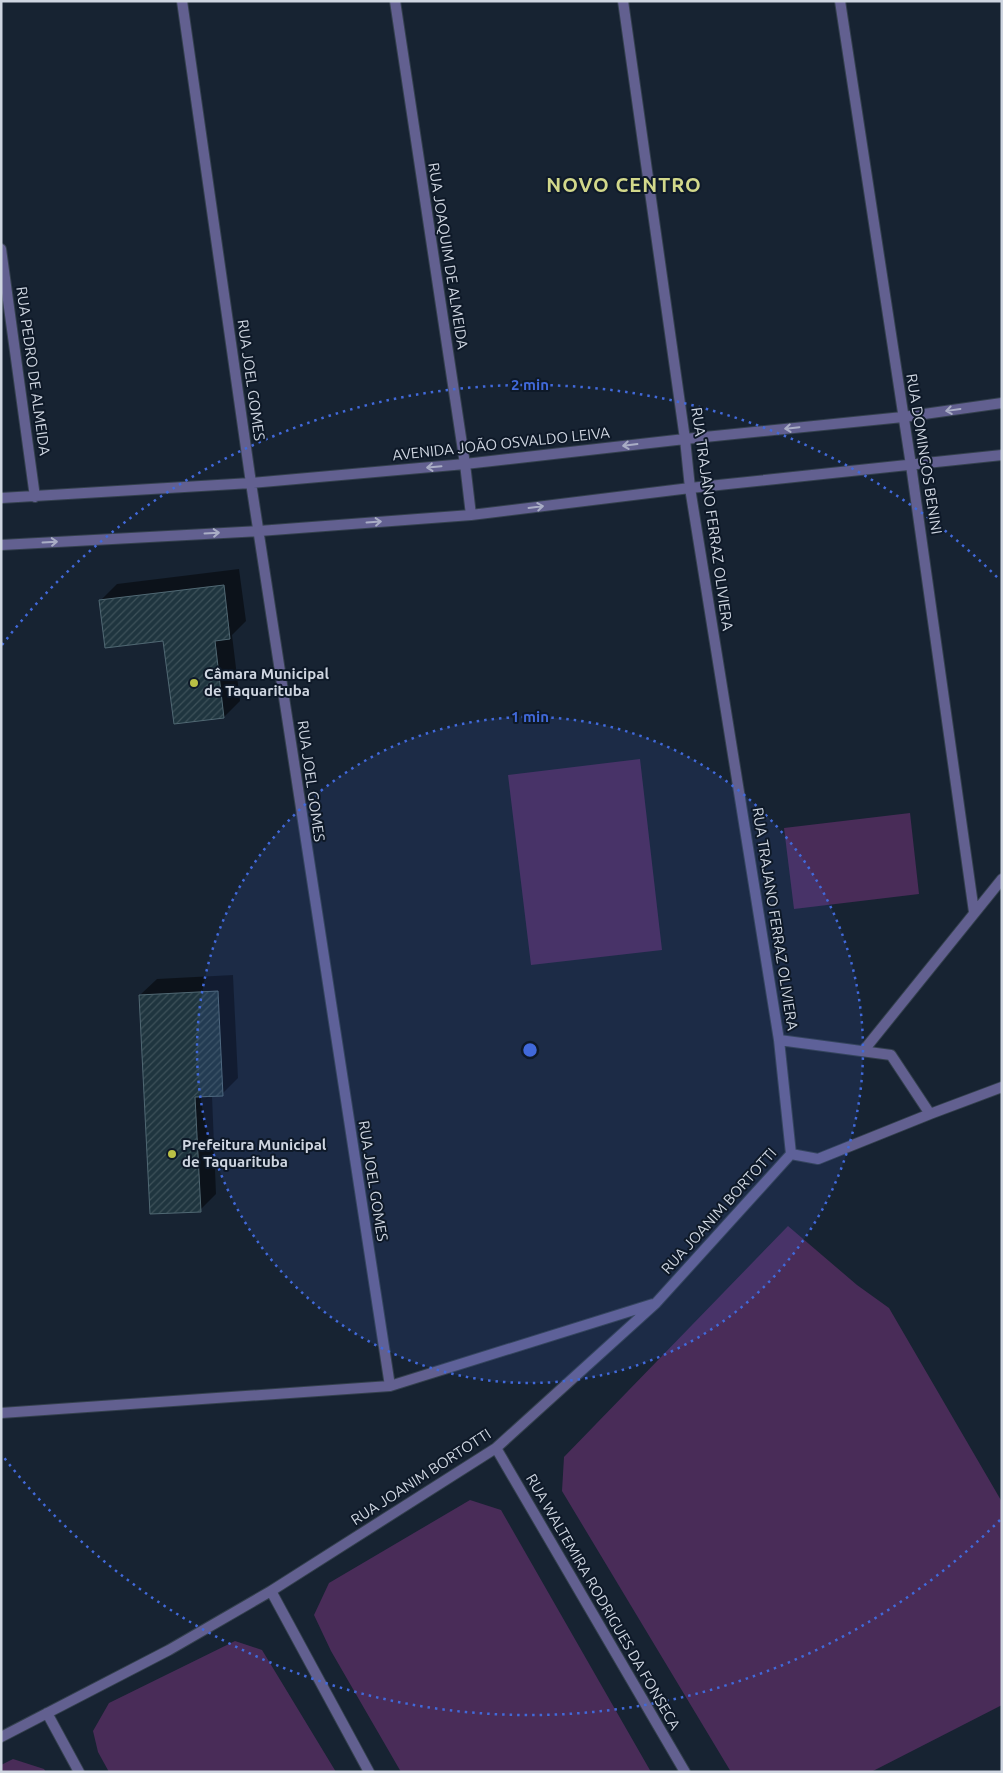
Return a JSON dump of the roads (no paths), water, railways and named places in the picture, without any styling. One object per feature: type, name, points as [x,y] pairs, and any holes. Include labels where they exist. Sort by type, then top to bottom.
[{"type":"street","name":"RUA JOEL GOMES","points":[[182,1],[301,819],[390,1386]]},
{"type":"street","name":"RUA JOAQUIM DE ALMEIDA","points":[[395,1],[465,464],[471,515]]},
{"type":"street","name":"RUA TRAJANO FERRAZ OLIVIERA","points":[[623,1],[685,439],[690,488],[779,1040],[791,1154]]},
{"type":"street","name":"RUA DOMINGOS BENINI","points":[[840,1],[911,465],[974,912]]},
{"type":"street","name":"RUA PEDRO DE ALMEIDA","points":[[1,250],[35,498]]},
{"type":"street","name":"AVENIDA JOÃO OSVALDO LEIVA","points":[[1,498],[35,498],[251,483],[465,464],[903,417],[1002,403]]},
{"type":"street","points":[[1,545],[259,531],[471,515],[690,488],[1002,454]]},
{"type":"street","points":[[864,1050],[1002,879]]},
{"type":"street","points":[[779,1040],[891,1054],[930,1114]]},
{"type":"street","points":[[791,1154],[818,1159],[1002,1087]]},
{"type":"street","name":"RUA JOANIM BORTOTTI","points":[[1,1738],[169,1650],[271,1591],[496,1448],[656,1303],[791,1154]]},
{"type":"street","points":[[1,1412],[390,1386],[656,1303]]},
{"type":"street","name":"RUA WALTEMIRA RODRIGUES DA FONSECA","points":[[496,1448],[684,1772]]},
{"type":"street","points":[[271,1591],[369,1772]]},
{"type":"street","points":[[48,1713],[79,1772]]},
{"type":"place","name":"Câmara Municipal de Taquarituba","points":[[194,683]]},
{"type":"place","name":"Prefeitura Municipal de Taquarituba","points":[[172,1154]]},
{"type":"district","name":"NOVO CENTRO","points":[[624,185]]}]
